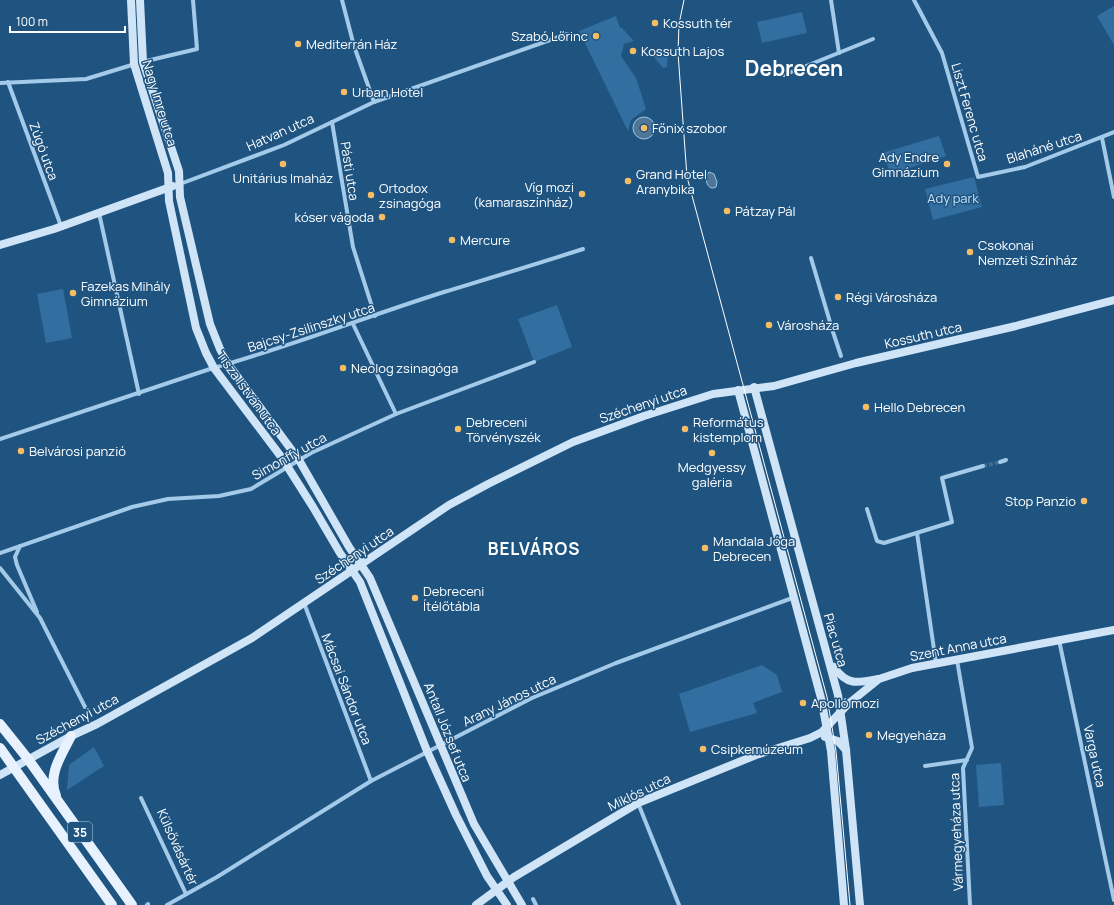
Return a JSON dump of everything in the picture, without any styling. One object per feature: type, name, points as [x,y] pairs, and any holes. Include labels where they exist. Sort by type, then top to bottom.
[{"type":"main road","name":"35","points":[[0,724],[28,759],[132,905]]},
{"type":"main road","points":[[60,805],[53,789],[54,775],[71,736]]},
{"type":"main road","name":"35","points":[[0,748],[112,905]]},
{"type":"street","name":"Nagy Imre utca","points":[[131,0],[134,64],[168,173],[169,188]]},
{"type":"street","name":"Nagy Imre utca","points":[[140,0],[143,62],[179,171],[180,184]]},
{"type":"street","points":[[0,83],[86,79],[134,64],[196,49],[193,0]]},
{"type":"street","points":[[342,0],[354,46],[374,102]]},
{"type":"street","points":[[832,0],[839,53]]},
{"type":"street","name":"Liszt Ferenc utca","points":[[914,0],[942,53],[978,177]]},
{"type":"street","name":"Hatvan utca","points":[[0,246],[61,227],[180,184],[284,145],[374,102],[567,34]]},
{"type":"street","points":[[784,75],[873,39]]},
{"type":"street","name":"Zúgó utca","points":[[8,82],[61,227]]},
{"type":"street","name":"Pásti utca","points":[[332,122],[353,247],[374,316]]},
{"type":"street","name":"Blaháné utca","points":[[978,177],[1024,167],[1102,138],[1114,132]]},
{"type":"street","points":[[1102,138],[1114,197]]},
{"type":"street","name":"Tisza István utca","points":[[180,184],[180,197],[210,324],[220,349],[228,364],[299,460],[360,565]]},
{"type":"street","name":"Tisza István utca","points":[[169,188],[169,201],[196,328],[206,353],[214,368],[288,467],[352,571]]},
{"type":"street","points":[[99,213],[139,394]]},
{"type":"street","name":"Bajcsy-Zsilinszky utca","points":[[0,439],[214,368],[353,324],[444,292],[501,276],[583,249]]},
{"type":"street","points":[[811,258],[841,356]]},
{"type":"street","name":"Kossuth utca","points":[[738,390],[754,387],[774,386],[856,363],[1016,326],[1114,300]]},
{"type":"street","points":[[353,324],[396,414]]},
{"type":"street","name":"Simonffy utca","points":[[0,553],[132,507],[168,499],[219,496],[251,489],[299,460],[396,414],[534,362]]},
{"type":"street","name":"Piac utca","points":[[754,387],[806,580],[830,661],[841,712],[846,750],[860,905]]},
{"type":"street","points":[[738,390],[815,672],[828,738],[844,905]]},
{"type":"street","name":"Széchenyi utca","points":[[0,775],[71,736],[97,724],[252,638],[449,505],[488,484],[573,442],[644,416],[713,394],[738,390]]},
{"type":"street","points":[[1000,462],[1006,460]]},
{"type":"street","points":[[867,509],[877,541],[884,543],[952,522],[942,478],[983,466]]},
{"type":"street","points":[[917,533],[936,663]]},
{"type":"street","points":[[20,546],[15,557],[17,565],[40,618],[85,707]]},
{"type":"street","name":"Antall József utca","points":[[360,565],[370,578],[474,824],[522,905]]},
{"type":"street","points":[[0,568],[40,618]]},
{"type":"street","name":"Antall József utca","points":[[352,571],[360,582],[428,751],[466,835],[487,876],[508,905]]},
{"type":"street","name":"Arany János utca","points":[[186,894],[217,877],[371,781],[440,744],[532,698],[602,668],[795,597]]},
{"type":"street","name":"Mácsai Sándor utca","points":[[304,603],[371,781]]},
{"type":"street","name":"Szent Anna utca","points":[[826,727],[879,679],[912,668],[1114,630]]},
{"type":"street","name":"Varga utca","points":[[1059,640],[1064,655],[1114,900]]},
{"type":"street","name":"Vármegyeháza utca","points":[[957,660],[972,748],[963,768],[970,905]]},
{"type":"street","points":[[830,661],[841,677],[846,680],[858,683],[879,679]]},
{"type":"street","name":"Miklós utca","points":[[476,905],[507,882],[638,803],[756,755],[810,738],[826,727]]},
{"type":"street","points":[[810,738],[828,738],[838,741],[846,750]]},
{"type":"street","name":"Vármegyeháza utca","points":[[925,766],[967,760]]},
{"type":"street","name":"Külsővásártér","points":[[141,798],[186,894],[175,903],[166,905]]},
{"type":"street","points":[[638,803],[679,905]]},
{"type":"street","points":[[533,899],[536,905]]},
{"type":"green space","points":[[1114,6],[1114,45],[1097,16]]},
{"type":"green space","points":[[802,12],[807,33],[762,43],[757,22]]},
{"type":"green space","points":[[616,16],[620,28],[622,28],[634,41],[624,44],[621,56],[636,78],[646,109],[631,120],[628,131],[579,31]]},
{"type":"green space","points":[[668,52],[667,67],[663,68],[653,56]]},
{"type":"green space","points":[[939,136],[946,156],[891,174],[882,153]]},
{"type":"green space","name":"Ady park","points":[[974,177],[982,207],[933,220],[925,189]]},
{"type":"green space","points":[[63,289],[72,338],[46,343],[37,294]]},
{"type":"green space","points":[[557,305],[572,347],[534,362],[518,319]]},
{"type":"green space","points":[[762,665],[777,675],[782,692],[753,703],[757,713],[690,732],[679,694]]},
{"type":"green space","points":[[94,747],[104,766],[67,790],[69,765]]},
{"type":"green space","points":[[1001,763],[1004,805],[979,807],[976,765]]},
{"type":"shaded area","points":[[644,117],[648,118],[654,124],[654,132],[648,138],[644,139],[640,138],[634,132],[633,128],[634,124],[640,118]]},
{"type":"shaded area","points":[[709,172],[714,174],[717,182],[716,187],[711,188],[707,184],[706,176]]},
{"type":"tunnel","points":[[983,466],[1000,462]]},
{"type":"tram line","points":[[684,0],[679,24],[678,53],[687,177],[827,697],[836,751],[850,905]]},
{"type":"place","name":"Kossuth tér","points":[[655,23]]},
{"type":"place","name":"Szabó Lőrinc","points":[[596,36]]},
{"type":"place","name":"Mediterrán Ház","points":[[298,44]]},
{"type":"place","name":"Kossuth Lajos","points":[[633,51]]},
{"type":"place","name":"Urban Hotel","points":[[344,92]]},
{"type":"place","name":"Főnix szobor","points":[[644,128]]},
{"type":"place","name":"Unitárius Imaház","points":[[283,164]]},
{"type":"place","name":"Ady Endre Gimnázium","points":[[947,164]]},
{"type":"place","name":"Grand Hotel Aranybika","points":[[628,181]]},
{"type":"place","name":"Víg mozi (kamaraszínház)","points":[[582,194]]},
{"type":"place","name":"Ortodox zsinagóga","points":[[371,195]]},
{"type":"place","name":"Pátzay Pál","points":[[727,211]]},
{"type":"place","name":"kóser vágoda","points":[[382,217]]},
{"type":"place","name":"Mercure","points":[[452,240]]},
{"type":"place","name":"Csokonai Nemzeti Színház","points":[[970,252]]},
{"type":"place","name":"Fazekas Mihály Gimnázium","points":[[73,293]]},
{"type":"place","name":"Régi Városháza","points":[[838,297]]},
{"type":"place","name":"Városháza","points":[[769,325]]},
{"type":"place","name":"Neolog zsinagóga","points":[[343,368]]},
{"type":"place","name":"Hello Debrecen","points":[[866,407]]},
{"type":"place","name":"Debreceni Törvényszék","points":[[458,429]]},
{"type":"place","name":"Református kistemplom","points":[[685,429]]},
{"type":"place","name":"Belvárosi panzió","points":[[21,451]]},
{"type":"place","name":"Medgyessy galéria","points":[[712,453]]},
{"type":"place","name":"Stop Panzio","points":[[1084,501]]},
{"type":"place","name":"Mandala Jóga Debrecen","points":[[705,548]]},
{"type":"place","name":"Debreceni Ítélőtábla","points":[[415,598]]},
{"type":"place","name":"Apolló mozi","points":[[803,703]]},
{"type":"place","name":"Megyeháza","points":[[869,735]]},
{"type":"place","name":"Csipkemúzeum","points":[[703,749]]},
{"type":"district","name":"Debrecen","points":[[794,68]]},
{"type":"district","name":"BELVÁROS","points":[[534,548]]}]
